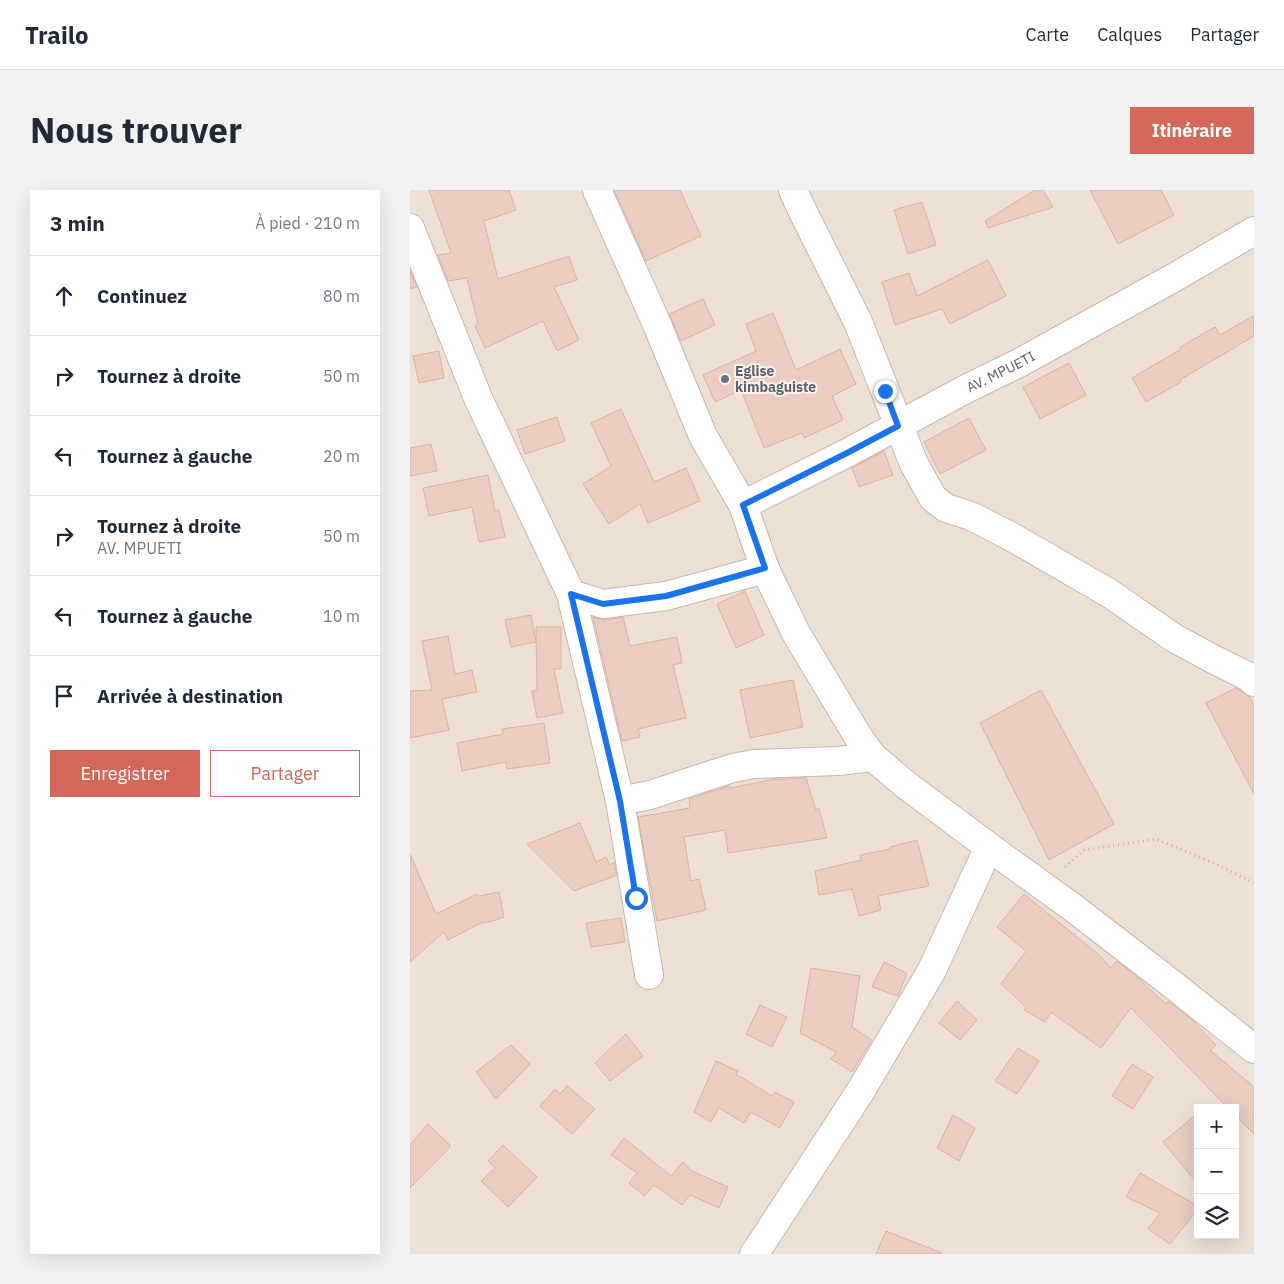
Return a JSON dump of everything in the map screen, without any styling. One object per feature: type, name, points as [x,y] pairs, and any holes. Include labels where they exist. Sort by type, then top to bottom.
[{"type":"street","points":[[597,190],[656,322],[703,436],[743,505],[765,568],[798,635],[859,738],[873,757],[906,785],[1088,918],[1254,1049]]},
{"type":"street","points":[[793,190],[858,322],[914,464],[933,498],[946,508],[971,516],[1010,536],[1109,593],[1174,638],[1213,660],[1249,677],[1254,682]]},
{"type":"street","points":[[410,228],[478,398],[571,594],[620,801],[649,975]]},
{"type":"street","name":"AV. MPUETI","points":[[743,505],[1028,358],[1254,231]]},
{"type":"street","points":[[571,594],[603,604],[666,596],[765,568]]},
{"type":"street","points":[[620,801],[650,795],[733,768],[754,764],[838,761],[873,757]]},
{"type":"street","points":[[754,1254],[860,1092],[931,972],[989,847]]},
{"type":"path","points":[[1065,867],[1084,850],[1156,839],[1216,864],[1254,883]]},
{"type":"shaded area","points":[[410,190],[1254,190],[1254,1254],[410,1254]]},
{"type":"building","points":[[429,190],[509,190],[516,210],[484,221],[498,279],[569,256],[577,280],[554,287],[579,340],[557,351],[543,321],[485,348],[475,326],[478,324],[467,278],[448,281],[438,255],[451,253]]},
{"type":"building","points":[[614,190],[680,190],[701,236],[646,261]]},
{"type":"building","points":[[1035,190],[1043,190],[1053,207],[988,228],[985,221]]},
{"type":"building","points":[[1090,190],[1161,190],[1174,215],[1118,244]]},
{"type":"building","points":[[922,202],[936,245],[908,254],[894,210]]},
{"type":"building","points":[[988,260],[1006,296],[950,324],[942,309],[895,325],[882,282],[909,273],[917,296]]},
{"type":"building","points":[[410,270],[417,287],[410,289]]},
{"type":"building","points":[[703,299],[715,325],[681,341],[669,314]]},
{"type":"building","points":[[773,313],[796,370],[840,349],[856,384],[832,396],[843,420],[804,438],[802,433],[764,448],[741,390],[715,402],[703,375],[756,351],[746,324]]},
{"type":"building","points":[[1253,316],[1254,336],[1146,402],[1132,378],[1215,327],[1220,335]]},
{"type":"building","points":[[439,351],[444,378],[419,383],[413,356]]},
{"type":"building","points":[[1069,363],[1086,395],[1040,419],[1023,387]]},
{"type":"building","points":[[621,409],[654,482],[686,468],[700,501],[648,523],[640,504],[609,524],[583,484],[611,466],[591,423]]},
{"type":"building","points":[[557,417],[565,441],[525,454],[517,430]]},
{"type":"building","points":[[969,418],[986,450],[940,474],[924,442]]},
{"type":"building","points":[[431,444],[437,471],[410,476],[410,448]]},
{"type":"building","points":[[884,451],[893,475],[859,487],[852,468]]},
{"type":"building","points":[[488,475],[495,511],[499,510],[505,537],[479,542],[472,507],[429,516],[423,488]]},
{"type":"building","points":[[745,591],[764,635],[736,648],[717,604]]},
{"type":"building","points":[[531,615],[536,642],[511,647],[505,620]]},
{"type":"building","points":[[593,617],[605,620],[623,617],[630,646],[677,637],[682,663],[673,665],[686,718],[638,729],[640,737],[622,741]]},
{"type":"building","points":[[536,627],[561,627],[561,669],[554,669],[563,713],[537,718],[532,691],[537,690]]},
{"type":"building","points":[[448,636],[455,674],[472,670],[477,692],[442,699],[449,730],[410,738],[410,691],[432,690],[422,641]]},
{"type":"building","points":[[793,680],[803,727],[750,738],[740,690]]},
{"type":"building","points":[[1236,688],[1250,697],[1254,705],[1254,794],[1206,703]]},
{"type":"building","points":[[1041,690],[1114,824],[1049,860],[980,723]]},
{"type":"building","points":[[544,723],[550,763],[507,769],[506,762],[462,771],[457,743],[503,734],[502,729]]},
{"type":"building","points":[[788,778],[806,778],[816,810],[819,808],[827,838],[728,853],[725,830],[684,837],[691,881],[699,879],[706,910],[657,921],[638,817],[690,808],[689,799],[729,786],[730,788]]},
{"type":"building","points":[[580,823],[596,862],[606,857],[610,865],[614,862],[617,875],[574,891],[527,844]]},
{"type":"building","points":[[917,840],[929,886],[878,896],[881,910],[859,916],[852,889],[819,895],[815,871],[861,860],[860,855],[890,849],[890,847]]},
{"type":"building","points":[[410,854],[436,914],[477,894],[479,896],[499,892],[504,917],[481,923],[448,940],[444,932],[410,962]]},
{"type":"building","points":[[1024,894],[1098,954],[1111,968],[1117,961],[1166,1004],[1168,1001],[1192,1020],[1216,1045],[1210,1050],[1254,1087],[1254,1134],[1239,1119],[1239,1104],[1224,1104],[1131,1008],[1101,1048],[1051,1012],[1045,1022],[1024,1010],[1026,1007],[1001,984],[1026,951],[997,927]]},
{"type":"building","points":[[621,918],[625,942],[591,947],[586,923]]},
{"type":"building","points":[[884,962],[907,973],[898,996],[872,987]]},
{"type":"building","points":[[811,968],[860,976],[852,1027],[872,1040],[852,1072],[831,1059],[836,1052],[800,1033]]},
{"type":"building","points":[[957,1001],[977,1020],[960,1040],[939,1023]]},
{"type":"building","points":[[760,1005],[787,1017],[772,1047],[746,1034]]},
{"type":"building","points":[[626,1034],[643,1056],[610,1081],[595,1063]]},
{"type":"building","points":[[511,1045],[530,1064],[496,1099],[476,1072]]},
{"type":"building","points":[[1018,1048],[1039,1061],[1017,1094],[995,1081]]},
{"type":"building","points":[[716,1061],[738,1071],[736,1074],[772,1096],[775,1092],[794,1102],[780,1128],[751,1112],[744,1123],[719,1108],[711,1122],[694,1112]]},
{"type":"building","points":[[1132,1064],[1153,1077],[1133,1109],[1112,1096]]},
{"type":"building","points":[[567,1086],[595,1109],[572,1134],[540,1106],[555,1089],[560,1094]]},
{"type":"building","points":[[953,1115],[975,1128],[959,1161],[937,1148]]},
{"type":"building","points":[[1194,1116],[1194,1179],[1163,1142]]},
{"type":"building","points":[[428,1124],[451,1146],[410,1188],[410,1145]]},
{"type":"building","points":[[624,1138],[671,1176],[683,1162],[692,1171],[728,1187],[719,1208],[690,1195],[682,1205],[654,1185],[644,1196],[629,1183],[637,1173],[611,1155]]},
{"type":"building","points":[[503,1145],[537,1177],[508,1207],[481,1181],[495,1168],[488,1161]]},
{"type":"building","points":[[1140,1173],[1194,1204],[1194,1214],[1170,1244],[1148,1229],[1160,1213],[1126,1197]]},
{"type":"building","points":[[886,1231],[942,1253],[942,1254],[876,1254]]},
{"type":"place","name":"Eglise kimbaguiste","points":[[725,379]]},
{"type":"route","points":[[636,898],[620,801],[571,594],[603,604],[666,596],[765,568],[743,505],[898,426],[885,391]]}]
